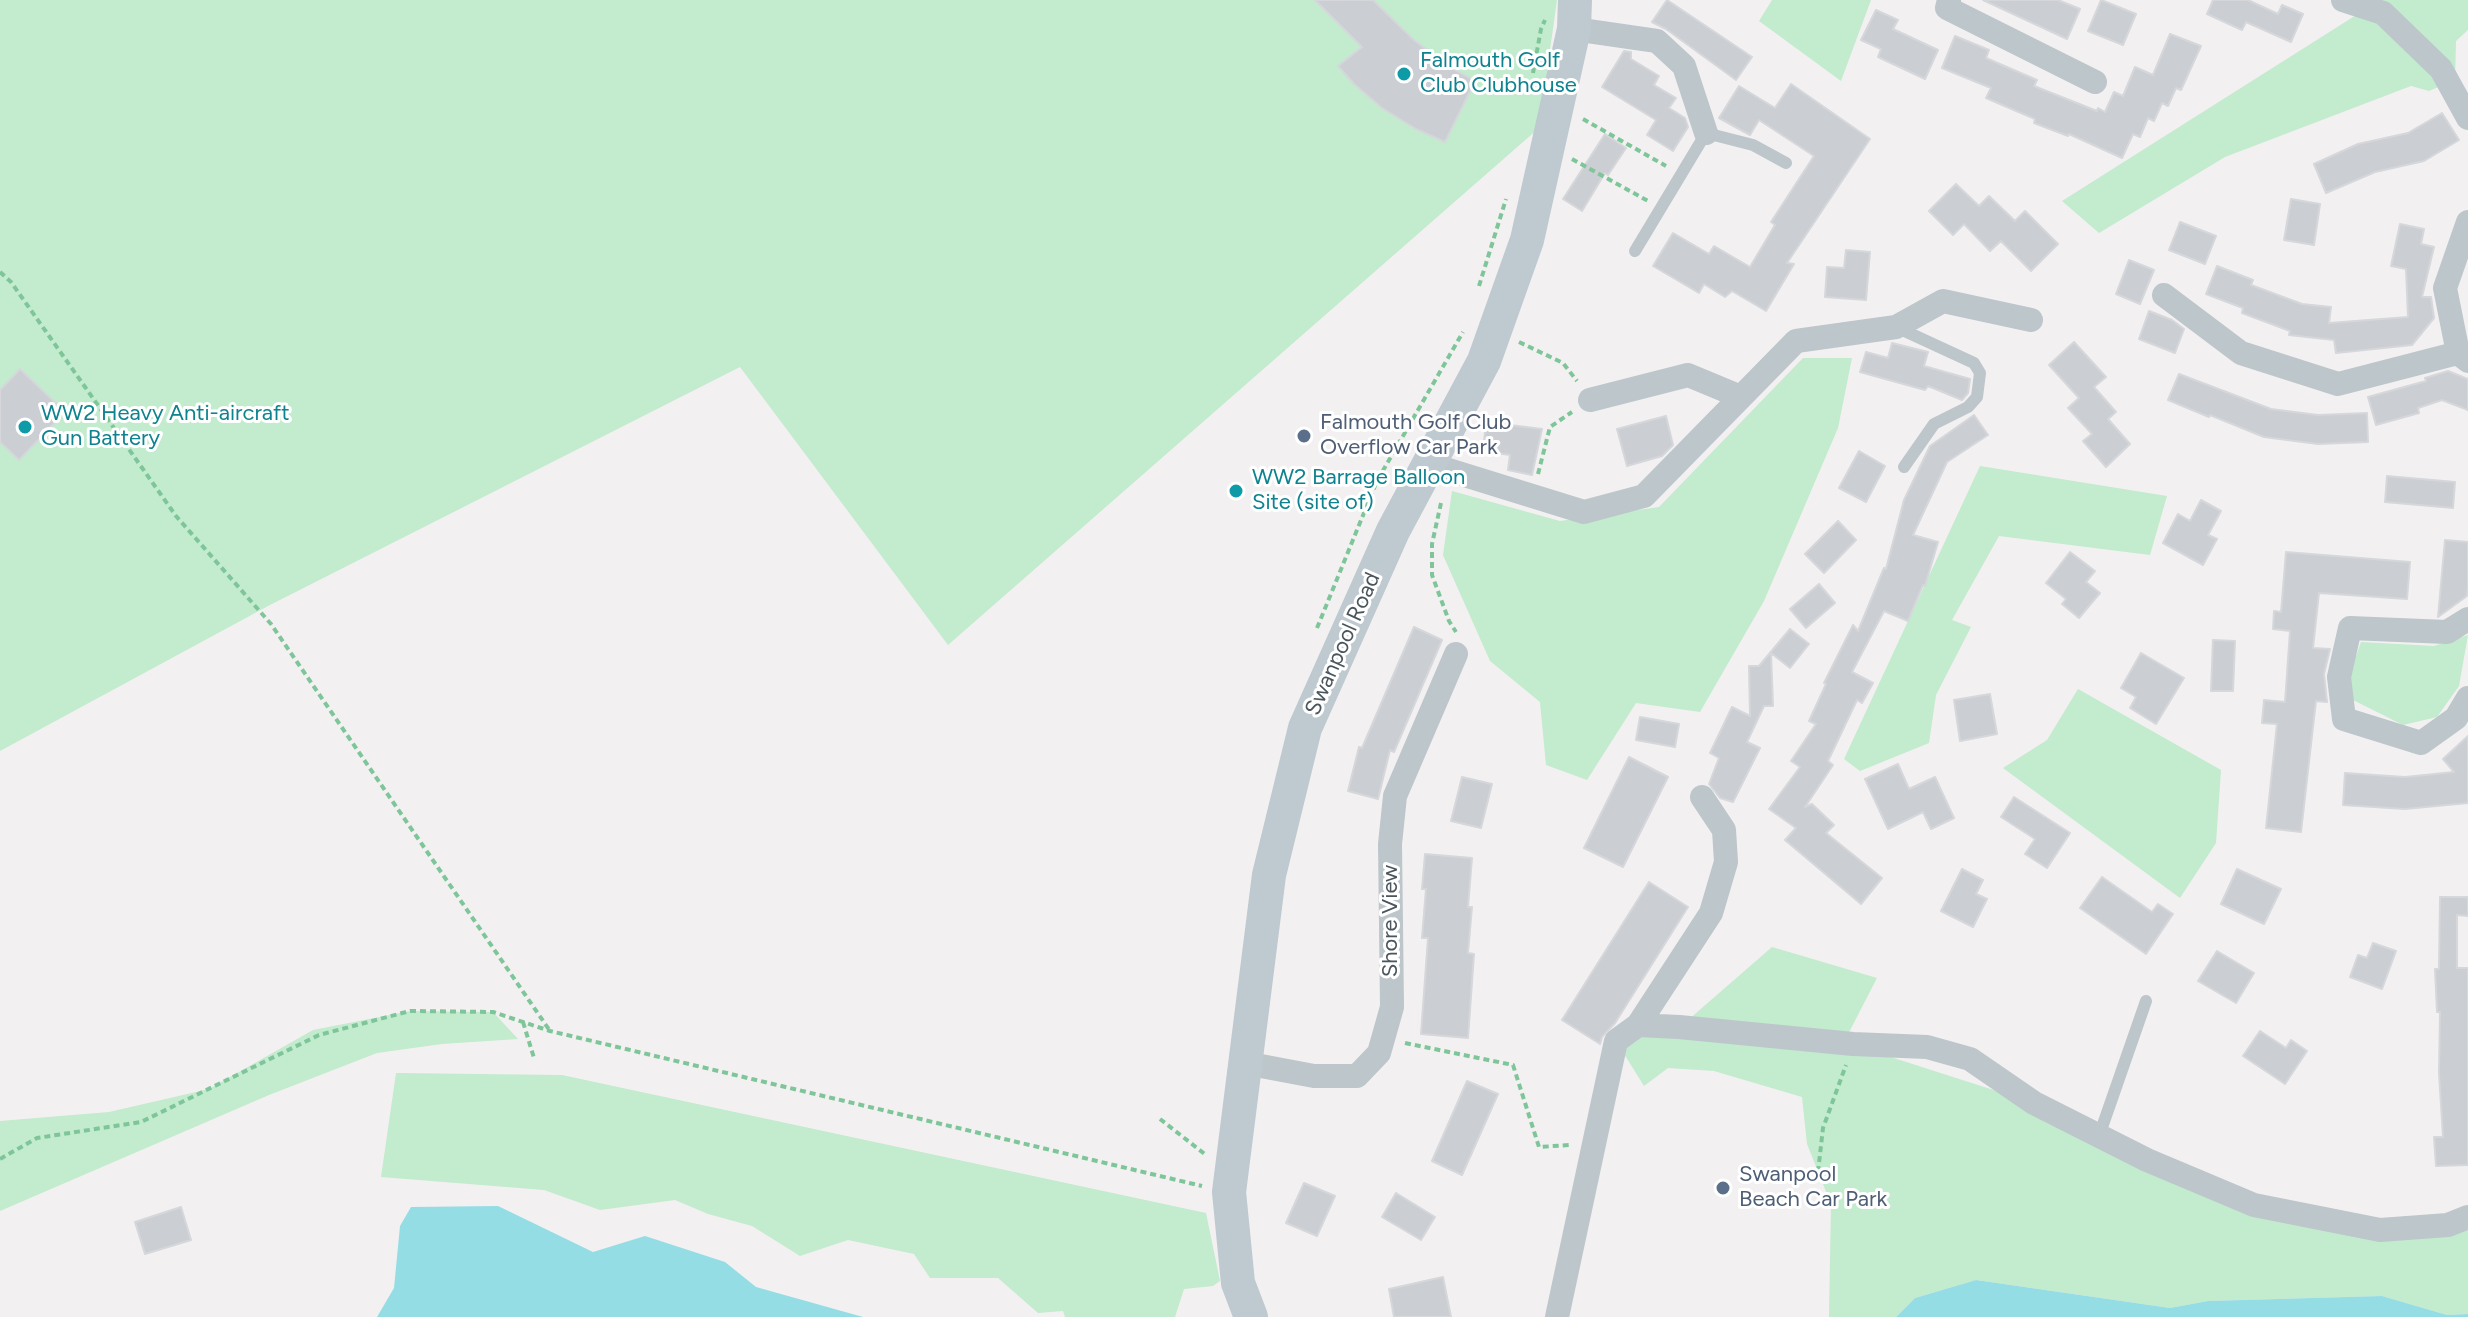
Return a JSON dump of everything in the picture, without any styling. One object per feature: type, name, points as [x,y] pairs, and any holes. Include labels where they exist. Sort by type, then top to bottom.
[{"type":"street","points":[[1949,0],[1947,8],[2095,82]]},
{"type":"street","points":[[2343,0],[2383,13],[2441,69],[2468,118]]},
{"type":"street","points":[[1575,14],[1657,41],[1684,66],[1706,133]]},
{"type":"street","name":"Swanpool Road","points":[[1251,1317],[1238,1283],[1229,1192],[1269,875],[1305,728],[1393,531],[1484,361],[1527,240],[1575,14]]},
{"type":"street","points":[[2164,295],[2241,353],[2338,384],[2463,357],[2445,288],[2468,222]]},
{"type":"street","points":[[1429,464],[1584,512],[1644,496],[1796,341],[1896,327],[1943,301],[2031,320]]},
{"type":"street","points":[[1590,400],[1688,375],[1741,397]]},
{"type":"street","points":[[2468,619],[2447,632],[2350,628],[2339,677],[2344,719],[2421,743],[2456,718],[2468,698]]},
{"type":"street","name":"Shore View","points":[[1245,1063],[1314,1076],[1357,1076],[1379,1053],[1392,1007],[1390,844],[1395,796],[1456,644]]},
{"type":"street","points":[[1557,1317],[1616,1041],[1638,1025],[1711,913],[1726,862],[1724,830],[1702,797]]},
{"type":"street","points":[[1638,1025],[1853,1044],[1927,1047],[1970,1059],[2034,1103],[2147,1160],[2254,1205],[2380,1230],[2448,1225],[2468,1217]]},
{"type":"lane","points":[[1635,251],[1706,133],[1753,145],[1786,163]]},
{"type":"lane","points":[[1896,327],[1974,363],[1980,373],[1977,397],[1968,407],[1934,424],[1904,467]]},
{"type":"lane","points":[[2099,1136],[2146,1001]]},
{"type":"path","points":[[1570,112],[1681,174]]},
{"type":"path","points":[[1572,159],[1661,208]]},
{"type":"path","points":[[0,272],[11,282],[176,516],[271,624],[550,1031]]},
{"type":"path","points":[[1516,341],[1563,363],[1590,400],[1550,427],[1532,496]]},
{"type":"path","points":[[1433,537],[1432,575],[1456,644]]},
{"type":"path","points":[[0,1159],[37,1138],[141,1122],[319,1035],[410,1011],[493,1012],[550,1031],[1195,1184]]},
{"type":"path","points":[[523,1022],[534,1058]]},
{"type":"path","points":[[1383,1038],[1513,1065],[1539,1147],[1594,1144]]},
{"type":"path","points":[[1818,1172],[1823,1128],[1853,1044]]},
{"type":"path","points":[[1160,1119],[1218,1165],[1232,1169]]},
{"type":"green space","points":[[0,0],[1557,0],[1539,128],[948,645],[740,367],[268,606],[0,751]]},
{"type":"green space","points":[[1772,0],[1871,0],[1841,81],[1759,21]]},
{"type":"green space","points":[[2380,0],[2468,0],[2468,30],[2456,41],[2455,80],[2429,91],[2411,86],[2225,157],[2099,233],[2062,201]]},
{"type":"green space","points":[[1803,358],[1852,358],[1838,428],[1764,601],[1700,712],[1636,703],[1587,780],[1546,765],[1540,702],[1490,661],[1443,555],[1452,491],[1560,521],[1659,507]]},
{"type":"green space","points":[[1980,466],[2167,496],[2150,555],[1999,536],[1952,620],[1971,627],[1936,695],[1929,743],[1860,771],[1844,759]]},
{"type":"green space","points":[[2468,635],[2459,686],[2437,717],[2403,725],[2351,699],[2351,670],[2361,642],[2434,646]]},
{"type":"green space","points":[[2078,689],[2221,770],[2216,843],[2180,898],[2003,768],[2047,740]]},
{"type":"green space","points":[[1772,947],[1877,978],[1844,1042],[2034,1103],[2254,1205],[2380,1230],[2468,1217],[2468,1314],[2447,1315],[2382,1296],[2208,1301],[2170,1308],[1976,1280],[1915,1298],[1896,1317],[1829,1317],[1831,1204],[1807,1144],[1802,1097],[1714,1071],[1668,1068],[1644,1086],[1616,1041],[1680,1027]]},
{"type":"green space","points":[[410,1011],[493,1012],[518,1039],[442,1044],[377,1053],[269,1095],[0,1211],[0,1121],[109,1112],[209,1089],[313,1030]]},
{"type":"green space","points":[[396,1073],[562,1075],[1206,1213],[1220,1281],[1213,1286],[1184,1289],[1175,1317],[1065,1317],[1063,1311],[1038,1313],[998,1278],[930,1278],[914,1254],[848,1240],[800,1256],[752,1226],[708,1214],[675,1200],[600,1210],[544,1190],[381,1177]]},
{"type":"water","points":[[498,1206],[593,1252],[645,1236],[725,1262],[756,1287],[863,1317],[377,1317],[394,1288],[400,1226],[411,1207]]},
{"type":"water","points":[[1976,1280],[2170,1308],[2208,1301],[2382,1296],[2447,1315],[2468,1314],[2468,1317],[1896,1317],[1915,1298]]},
{"type":"building","name":"Falmouth Golf Club Clubhouse","points":[[1315,0],[1373,0],[1414,40],[1475,81],[1445,142],[1382,108],[1354,84],[1338,66],[1362,47]]},
{"type":"building","points":[[1667,0],[1752,57],[1736,80],[1652,22]]},
{"type":"building","points":[[1983,0],[2058,0],[2080,9],[2067,39]]},
{"type":"building","points":[[2101,0],[2136,14],[2123,45],[2088,31]]},
{"type":"building","points":[[2213,0],[2248,0],[2278,14],[2282,5],[2303,14],[2291,42],[2246,22],[2242,30],[2207,14]]},
{"type":"building","points":[[1876,10],[1898,20],[1893,29],[1938,50],[1925,79],[1878,57],[1881,49],[1861,40]]},
{"type":"building","points":[[2170,34],[2201,46],[2181,90],[2176,88],[2168,106],[2162,103],[2154,121],[2148,118],[2140,137],[2133,134],[2122,158],[2069,134],[2034,123],[2035,119],[1986,98],[1991,88],[1942,68],[1955,36],[1989,50],[1986,58],[2037,80],[2034,86],[2105,112],[2114,92],[2123,96],[2135,67],[2153,75]]},
{"type":"building","points":[[1624,51],[1631,52],[1631,59],[1659,76],[1654,85],[1676,98],[1669,108],[1685,118],[1688,127],[1673,151],[1647,135],[1656,120],[1602,87]]},
{"type":"building","points":[[1791,84],[1870,139],[1787,263],[1794,264],[1766,311],[1732,291],[1725,297],[1704,284],[1699,293],[1653,266],[1673,233],[1709,254],[1714,246],[1750,267],[1775,225],[1771,222],[1814,156],[1759,120],[1750,135],[1719,118],[1739,86],[1775,108]]},
{"type":"building","points":[[2442,113],[2459,140],[2424,161],[2375,172],[2326,193],[2314,164],[2358,144],[2408,133]]},
{"type":"building","points":[[1605,134],[1626,148],[1608,175],[1605,173],[1582,211],[1563,199]]},
{"type":"building","points":[[1956,184],[1979,206],[1989,196],[2015,221],[2025,211],[2058,244],[2031,271],[2001,241],[1990,251],[1964,224],[1953,235],[1929,211]]},
{"type":"building","points":[[2291,199],[2320,204],[2314,245],[2284,240]]},
{"type":"building","points":[[2180,222],[2216,236],[2205,264],[2169,250]]},
{"type":"building","points":[[2400,224],[2424,229],[2421,244],[2434,247],[2422,297],[2431,297],[2434,318],[2412,345],[2336,353],[2334,340],[2289,335],[2290,331],[2242,313],[2243,308],[2206,294],[2217,266],[2253,280],[2251,285],[2302,304],[2331,307],[2329,323],[2408,317],[2406,269],[2391,266]]},
{"type":"building","points":[[1846,250],[1870,252],[1866,300],[1825,297],[1827,267],[1844,268]]},
{"type":"building","points":[[2129,260],[2154,270],[2140,304],[2116,294]]},
{"type":"building","points":[[2149,311],[2172,320],[2184,329],[2175,353],[2139,339]]},
{"type":"building","points":[[2074,342],[2106,377],[2094,387],[2116,412],[2108,419],[2130,444],[2106,467],[2083,441],[2092,434],[2068,408],[2079,398],[2049,365]]},
{"type":"building","points":[[1892,343],[1928,352],[1924,366],[1970,379],[1968,393],[1962,400],[1928,386],[1925,390],[1860,372],[1866,352],[1888,358]]},
{"type":"building","name":"WW2 Heavy Anti-aircraft Gun Battery","points":[[20,369],[65,412],[19,460],[0,442],[0,390]]},
{"type":"building","points":[[2448,371],[2468,379],[2468,410],[2442,400],[2418,408],[2419,413],[2376,425],[2368,397],[2426,381],[2425,378]]},
{"type":"building","points":[[2179,374],[2271,409],[2318,415],[2367,413],[2368,442],[2318,444],[2264,437],[2168,400]]},
{"type":"building","points":[[1974,415],[1988,435],[1947,462],[1913,535],[1938,542],[1925,586],[1908,621],[1884,611],[1852,672],[1873,683],[1862,703],[1857,700],[1828,761],[1833,765],[1805,807],[1812,804],[1834,825],[1826,833],[1882,878],[1861,904],[1785,840],[1796,828],[1769,809],[1800,767],[1791,761],[1816,724],[1809,721],[1824,683],[1853,625],[1858,631],[1886,569],[1904,500],[1930,446]]},
{"type":"building","points":[[1666,416],[1673,445],[1662,456],[1627,466],[1617,429]]},
{"type":"building","points":[[1486,422],[1542,429],[1532,475],[1508,470],[1510,455],[1483,451]]},
{"type":"building","points":[[1859,451],[1885,466],[1866,502],[1839,488]]},
{"type":"building","points":[[2387,476],[2455,482],[2453,508],[2385,502]]},
{"type":"building","points":[[2201,500],[2221,511],[2208,535],[2217,539],[2203,565],[2163,543],[2178,514],[2190,521]]},
{"type":"building","points":[[1838,521],[1856,540],[1824,573],[1805,554]]},
{"type":"building","points":[[2445,540],[2468,542],[2468,586],[2467,596],[2438,617]]},
{"type":"building","points":[[2070,552],[2095,571],[2086,582],[2100,593],[2079,618],[2062,604],[2066,599],[2046,583]]},
{"type":"building","points":[[2286,552],[2410,562],[2407,599],[2319,593],[2313,648],[2330,649],[2324,674],[2327,702],[2316,701],[2301,832],[2266,828],[2277,724],[2262,723],[2264,700],[2285,702],[2290,631],[2273,629],[2274,611],[2281,612]]},
{"type":"building","points":[[1819,584],[1835,603],[1806,628],[1790,609]]},
{"type":"building","points":[[1414,627],[1442,640],[1394,752],[1390,750],[1378,799],[1348,791],[1359,747],[1362,748]]},
{"type":"building","points":[[1790,629],[1809,644],[1790,668],[1771,653],[1773,706],[1764,706],[1747,742],[1760,748],[1733,802],[1720,798],[1709,784],[1719,758],[1710,753],[1732,707],[1750,716],[1749,666],[1759,666]]},
{"type":"building","points":[[2213,640],[2235,641],[2233,691],[2211,691]]},
{"type":"building","points":[[2141,653],[2184,678],[2156,724],[2130,708],[2136,697],[2121,688]]},
{"type":"building","points":[[1990,694],[1997,734],[1960,741],[1954,700]]},
{"type":"building","points":[[1640,717],[1679,724],[1675,747],[1636,740]]},
{"type":"building","points":[[2468,736],[2468,803],[2405,809],[2343,805],[2345,773],[2405,777],[2454,772],[2443,759]]},
{"type":"building","points":[[1629,757],[1668,777],[1623,867],[1584,848]]},
{"type":"building","points":[[1898,764],[1909,789],[1935,777],[1954,818],[1931,829],[1923,812],[1888,829],[1865,779]]},
{"type":"building","points":[[1462,777],[1492,784],[1481,828],[1451,821]]},
{"type":"building","points":[[2014,797],[2070,833],[2047,868],[2025,854],[2035,839],[2001,817]]},
{"type":"building","points":[[1425,854],[1472,858],[1468,953],[1474,954],[1468,1038],[1421,1034],[1428,938],[1422,938]]},
{"type":"building","points":[[1962,869],[1983,880],[1976,894],[1987,899],[1973,927],[1941,911]]},
{"type":"building","points":[[2237,869],[2281,889],[2264,924],[2221,904]]},
{"type":"building","points":[[2102,877],[2152,912],[2158,904],[2173,914],[2146,954],[2080,908]]},
{"type":"building","points":[[1649,882],[1688,907],[1600,1044],[1562,1020]]},
{"type":"building","points":[[2440,897],[2468,897],[2468,916],[2457,915],[2457,968],[2468,968],[2468,1165],[2436,1166],[2434,1137],[2443,1137],[2439,1073],[2440,1012],[2437,1012],[2435,969],[2439,969]]},
{"type":"building","points":[[2373,943],[2396,951],[2382,989],[2350,977],[2358,955],[2367,958]]},
{"type":"building","points":[[2217,951],[2254,973],[2236,1003],[2198,981]]},
{"type":"building","points":[[2260,1031],[2286,1048],[2291,1040],[2307,1051],[2285,1084],[2243,1056]]},
{"type":"building","points":[[1467,1081],[1498,1094],[1462,1175],[1432,1161]]},
{"type":"building","points":[[1304,1183],[1335,1196],[1317,1236],[1286,1223]]},
{"type":"building","points":[[1396,1193],[1435,1217],[1421,1240],[1382,1217]]},
{"type":"building","points":[[181,1207],[191,1240],[145,1254],[135,1222]]},
{"type":"building","points":[[1443,1277],[1451,1317],[1394,1317],[1389,1289]]},
{"type":"place","name":"Falmouth Golf Club Clubhouse","points":[[1404,74]]},
{"type":"place","name":"WW2 Heavy Anti-aircraft Gun Battery","points":[[25,427]]},
{"type":"place","name":"Falmouth Golf Club Overflow Car Park","points":[[1304,436]]},
{"type":"place","name":"WW2 Barrage Balloon Site (site of)","points":[[1236,491]]},
{"type":"place","name":"Swanpool Beach Car Park","points":[[1723,1188]]}]
